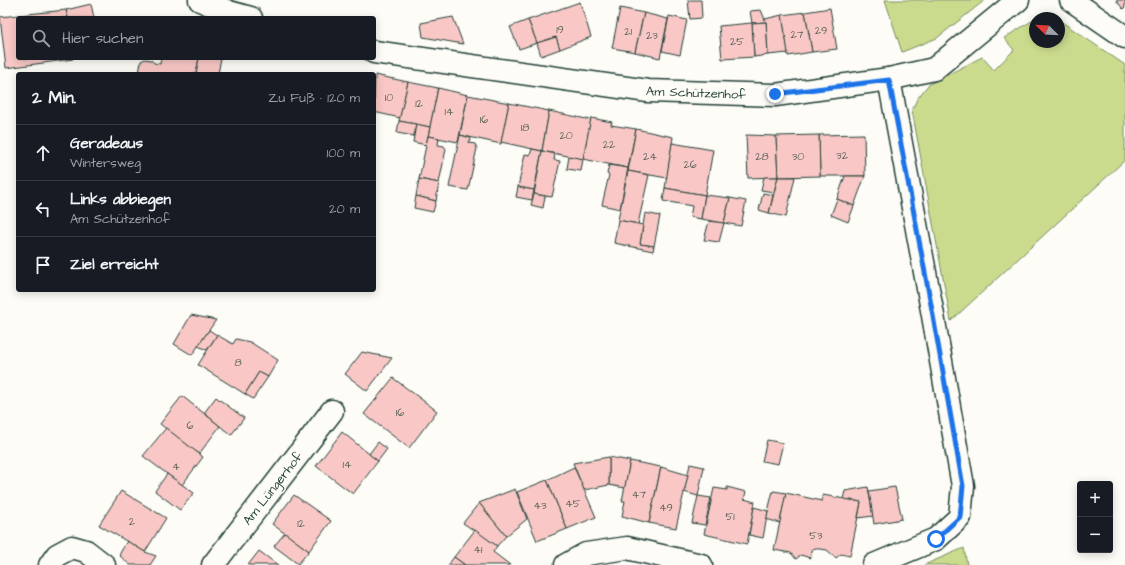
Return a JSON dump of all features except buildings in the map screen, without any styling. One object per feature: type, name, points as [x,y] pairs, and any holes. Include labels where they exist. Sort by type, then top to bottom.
[{"type":"street","points":[[200,0],[229,12],[244,16]]},
{"type":"street","name":"Am Schützenhof","points":[[376,52],[648,91],[775,94],[889,80],[934,69],[1018,0]]},
{"type":"street","points":[[1071,0],[1125,37]]},
{"type":"street","points":[[874,565],[936,539],[960,517],[963,486],[934,318],[889,80]]},
{"type":"street","name":"Am Lüngerhof","points":[[213,565],[332,411]]},
{"type":"street","points":[[50,565],[56,555],[72,547],[86,551],[104,565]]},
{"type":"street","points":[[566,565],[586,554],[627,548],[702,565]]},
{"type":"green space","points":[[885,0],[985,0],[937,38],[902,52]]},
{"type":"green space","points":[[1029,23],[1029,48],[1065,48],[1065,24],[1125,65],[1125,160],[951,321],[912,110],[917,99],[928,85],[982,57],[994,70],[1014,50],[1004,38]]},
{"type":"green space","points":[[964,548],[967,565],[924,565]]},
{"type":"route","points":[[775,94],[889,80],[963,486],[960,517],[936,539]]}]
